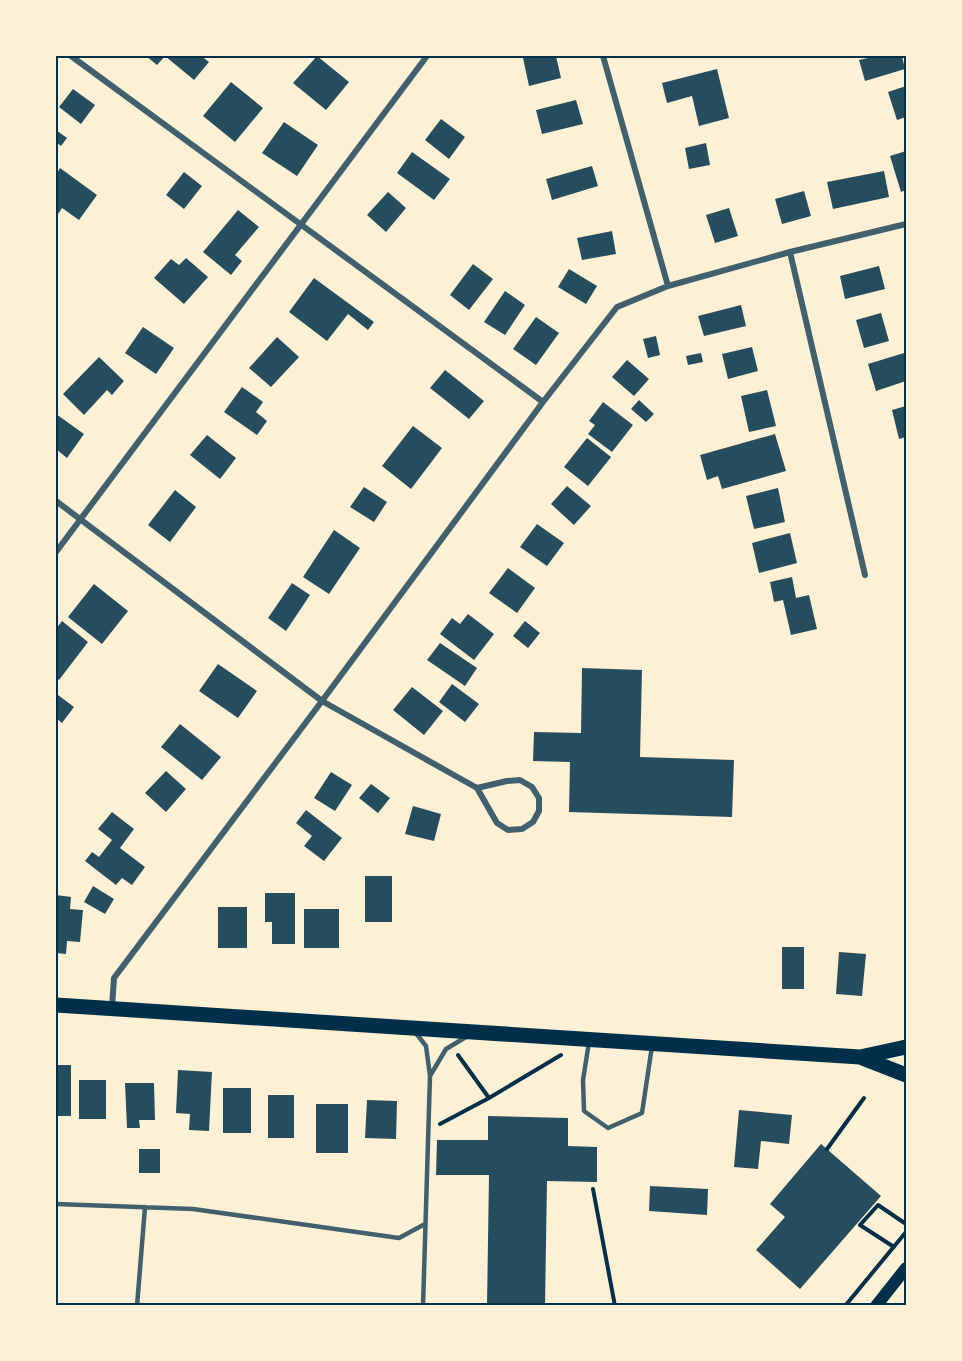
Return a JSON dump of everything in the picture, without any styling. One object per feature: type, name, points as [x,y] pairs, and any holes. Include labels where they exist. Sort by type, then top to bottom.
[{"type":"main road","points":[[56,1005],[860,1057],[906,1047]]},
{"type":"main road","points":[[860,1057],[906,1075]]},
{"type":"main road","points":[[876,1305],[906,1268]]},
{"type":"street","points":[[71,56],[543,402]]},
{"type":"street","points":[[56,552],[427,56]]},
{"type":"street","points":[[603,56],[668,285]]},
{"type":"street","points":[[112,1010],[114,978],[543,402],[617,307],[668,285],[906,224]]},
{"type":"street","points":[[790,252],[865,575]]},
{"type":"street","points":[[56,501],[322,701],[477,788],[497,824],[508,830],[522,829],[533,822],[539,811],[539,798],[532,787],[520,780],[477,788]]},
{"type":"lane","points":[[412,1028],[426,1046],[430,1076],[423,1305]]},
{"type":"lane","points":[[430,1076],[446,1049],[476,1031]]},
{"type":"lane","points":[[589,1039],[583,1080],[584,1111],[608,1128],[642,1113],[653,1042]]},
{"type":"lane","points":[[56,1204],[192,1209],[399,1238],[425,1224]]},
{"type":"lane","points":[[137,1305],[145,1207]]},
{"type":"path","points":[[428,1128],[447,1122],[589,1039]]},
{"type":"path","points":[[452,1046],[489,1098]]},
{"type":"path","points":[[827,1149],[864,1098]]},
{"type":"path","points":[[593,1189],[615,1305]]},
{"type":"path","points":[[894,1247],[860,1225],[878,1205],[906,1224]]},
{"type":"path","points":[[845,1305],[906,1232]]},
{"type":"building","points":[[146,56],[165,56],[157,65]]},
{"type":"building","points":[[165,56],[201,56],[209,62],[194,80]]},
{"type":"building","points":[[317,56],[349,82],[326,110],[293,83]]},
{"type":"building","points":[[556,56],[561,78],[529,86],[523,58]]},
{"type":"building","points":[[877,56],[902,56],[905,69],[865,81],[859,60]]},
{"type":"building","points":[[717,69],[729,118],[699,126],[692,96],[667,103],[662,83]]},
{"type":"building","points":[[231,82],[263,108],[235,142],[203,116]]},
{"type":"building","points":[[906,86],[906,117],[897,120],[888,92]]},
{"type":"building","points":[[73,89],[95,105],[81,124],[59,107]]},
{"type":"building","points":[[576,100],[583,124],[542,134],[536,110]]},
{"type":"building","points":[[441,119],[465,137],[449,159],[425,140]]},
{"type":"building","points":[[284,122],[318,145],[297,176],[262,153]]},
{"type":"building","points":[[56,130],[67,138],[61,146],[56,142]]},
{"type":"building","points":[[706,143],[710,165],[689,169],[685,148]]},
{"type":"building","points":[[906,151],[906,190],[901,192],[890,156]]},
{"type":"building","points":[[412,152],[450,179],[434,200],[397,173]]},
{"type":"building","points":[[592,166],[598,186],[552,200],[546,179]]},
{"type":"building","points":[[60,168],[97,195],[79,220],[62,208],[56,217],[56,175]]},
{"type":"building","points":[[884,171],[889,197],[833,209],[827,182]]},
{"type":"building","points":[[184,172],[202,186],[184,209],[166,195]]},
{"type":"building","points":[[804,191],[811,216],[782,224],[775,199]]},
{"type":"building","points":[[388,192],[406,208],[386,232],[367,215]]},
{"type":"building","points":[[729,208],[738,236],[715,243],[706,215]]},
{"type":"building","points":[[238,210],[259,227],[235,255],[242,261],[231,275],[203,252]]},
{"type":"building","points":[[612,231],[616,254],[582,260],[577,238]]},
{"type":"building","points":[[186,258],[208,277],[184,304],[154,278],[171,259],[179,265]]},
{"type":"building","points":[[473,264],[493,279],[469,310],[450,295]]},
{"type":"building","points":[[879,266],[885,289],[845,299],[840,276]]},
{"type":"building","points":[[569,269],[597,286],[586,304],[558,287]]},
{"type":"building","points":[[314,278],[374,322],[368,330],[348,314],[327,341],[289,312]]},
{"type":"building","points":[[505,291],[525,305],[505,335],[484,322]]},
{"type":"building","points":[[741,305],[746,326],[704,336],[698,316]]},
{"type":"building","points":[[881,313],[889,341],[864,348],[856,320]]},
{"type":"building","points":[[536,317],[559,333],[536,365],[513,349]]},
{"type":"building","points":[[143,327],[174,348],[156,374],[125,353]]},
{"type":"building","points":[[656,336],[660,355],[648,358],[643,339]]},
{"type":"building","points":[[277,337],[299,357],[271,387],[249,368]]},
{"type":"building","points":[[752,347],[758,371],[728,379],[722,354]]},
{"type":"building","points":[[701,353],[703,362],[688,365],[686,356]]},
{"type":"building","points":[[904,353],[906,381],[876,391],[868,364]]},
{"type":"building","points":[[99,357],[124,381],[112,395],[107,390],[84,415],[63,394]]},
{"type":"building","points":[[627,360],[649,379],[634,396],[612,377]]},
{"type":"building","points":[[445,370],[484,401],[469,419],[430,388]]},
{"type":"building","points":[[242,387],[263,402],[256,412],[267,421],[257,435],[224,412]]},
{"type":"building","points":[[767,390],[776,426],[749,432],[741,396]]},
{"type":"building","points":[[639,400],[654,414],[646,422],[631,409]]},
{"type":"building","points":[[603,402],[633,425],[612,452],[588,434],[595,425],[589,421]]},
{"type":"building","points":[[906,406],[906,437],[899,439],[892,410]]},
{"type":"building","points":[[56,414],[84,434],[67,458],[56,449]]},
{"type":"building","points":[[413,426],[442,448],[411,489],[382,466]]},
{"type":"building","points":[[775,434],[786,471],[722,489],[718,476],[707,480],[700,455]]},
{"type":"building","points":[[207,435],[236,458],[220,479],[190,455]]},
{"type":"building","points":[[587,438],[611,457],[588,486],[564,467]]},
{"type":"building","points":[[567,486],[591,506],[574,525],[551,504]]},
{"type":"building","points":[[364,487],[387,502],[374,522],[350,507]]},
{"type":"building","points":[[778,488],[785,522],[754,529],[746,496]]},
{"type":"building","points":[[175,490],[196,507],[170,542],[148,525]]},
{"type":"building","points":[[537,524],[564,543],[547,566],[520,547]]},
{"type":"building","points":[[334,530],[360,548],[329,594],[303,577]]},
{"type":"building","points":[[790,533],[797,563],[759,573],[752,543]]},
{"type":"building","points":[[508,568],[535,588],[517,613],[489,593]]},
{"type":"building","points":[[792,577],[796,598],[809,595],[817,629],[791,635],[783,600],[774,602],[770,582]]},
{"type":"building","points":[[292,583],[310,595],[286,631],[268,618]]},
{"type":"building","points":[[94,584],[128,611],[102,644],[68,617]]},
{"type":"building","points":[[468,614],[494,634],[474,660],[440,634],[452,618],[460,624]]},
{"type":"building","points":[[62,621],[88,642],[59,680],[56,677],[56,629]]},
{"type":"building","points":[[525,621],[540,633],[528,648],[513,636]]},
{"type":"building","points":[[440,643],[477,668],[465,686],[427,660]]},
{"type":"building","points":[[218,664],[257,691],[238,718],[199,691]]},
{"type":"building","points":[[582,668],[642,670],[640,757],[734,760],[732,817],[569,812],[570,762],[533,761],[534,732],[581,733]]},
{"type":"building","points":[[452,684],[479,704],[465,722],[439,702]]},
{"type":"building","points":[[412,687],[443,711],[424,735],[393,710]]},
{"type":"building","points":[[58,695],[74,707],[62,723],[56,718]]},
{"type":"building","points":[[180,724],[221,757],[202,780],[161,747]]},
{"type":"building","points":[[166,771],[186,789],[166,812],[145,793]]},
{"type":"building","points":[[331,772],[352,785],[335,811],[314,798]]},
{"type":"building","points":[[371,784],[390,798],[378,813],[359,798]]},
{"type":"building","points":[[413,806],[441,814],[434,841],[405,834]]},
{"type":"building","points":[[306,810],[342,838],[324,861],[304,846],[312,836],[296,823]]},
{"type":"building","points":[[112,812],[134,829],[120,848],[145,867],[132,885],[122,878],[116,885],[85,861],[92,852],[99,857],[112,840],[98,829]]},
{"type":"building","points":[[365,876],[392,876],[392,922],[365,922]]},
{"type":"building","points":[[93,886],[114,899],[105,914],[84,902]]},
{"type":"building","points":[[265,893],[295,893],[295,944],[272,944],[272,922],[265,922]]},
{"type":"building","points":[[56,895],[71,897],[70,909],[83,910],[80,942],[67,941],[66,954],[56,953]]},
{"type":"building","points":[[218,907],[247,907],[247,948],[218,948]]},
{"type":"building","points":[[304,909],[339,909],[339,948],[304,948]]},
{"type":"building","points":[[782,947],[804,947],[804,989],[782,989]]},
{"type":"building","points":[[839,952],[866,954],[862,996],[836,994]]},
{"type":"building","points":[[56,1065],[71,1065],[71,1116],[56,1116]]},
{"type":"building","points":[[178,1070],[212,1072],[209,1131],[189,1130],[190,1114],[176,1113]]},
{"type":"building","points":[[79,1080],[106,1080],[106,1119],[79,1119]]},
{"type":"building","points":[[125,1083],[154,1083],[155,1120],[139,1120],[140,1128],[127,1128]]},
{"type":"building","points":[[223,1088],[251,1088],[251,1133],[223,1133]]},
{"type":"building","points":[[268,1095],[294,1095],[294,1138],[268,1138]]},
{"type":"building","points":[[367,1100],[397,1101],[396,1139],[365,1138]]},
{"type":"building","points":[[316,1104],[348,1104],[348,1153],[316,1153]]},
{"type":"building","points":[[739,1110],[792,1115],[789,1144],[761,1141],[758,1169],[734,1167]]},
{"type":"building","points":[[488,1116],[568,1118],[568,1146],[597,1147],[597,1182],[547,1181],[545,1306],[487,1306],[489,1175],[436,1175],[437,1140],[488,1140]]},
{"type":"building","points":[[821,1144],[881,1196],[800,1289],[756,1250],[785,1217],[770,1204]]},
{"type":"building","points":[[139,1149],[160,1149],[160,1173],[139,1173]]},
{"type":"building","points":[[650,1186],[708,1189],[707,1215],[649,1211]]}]
